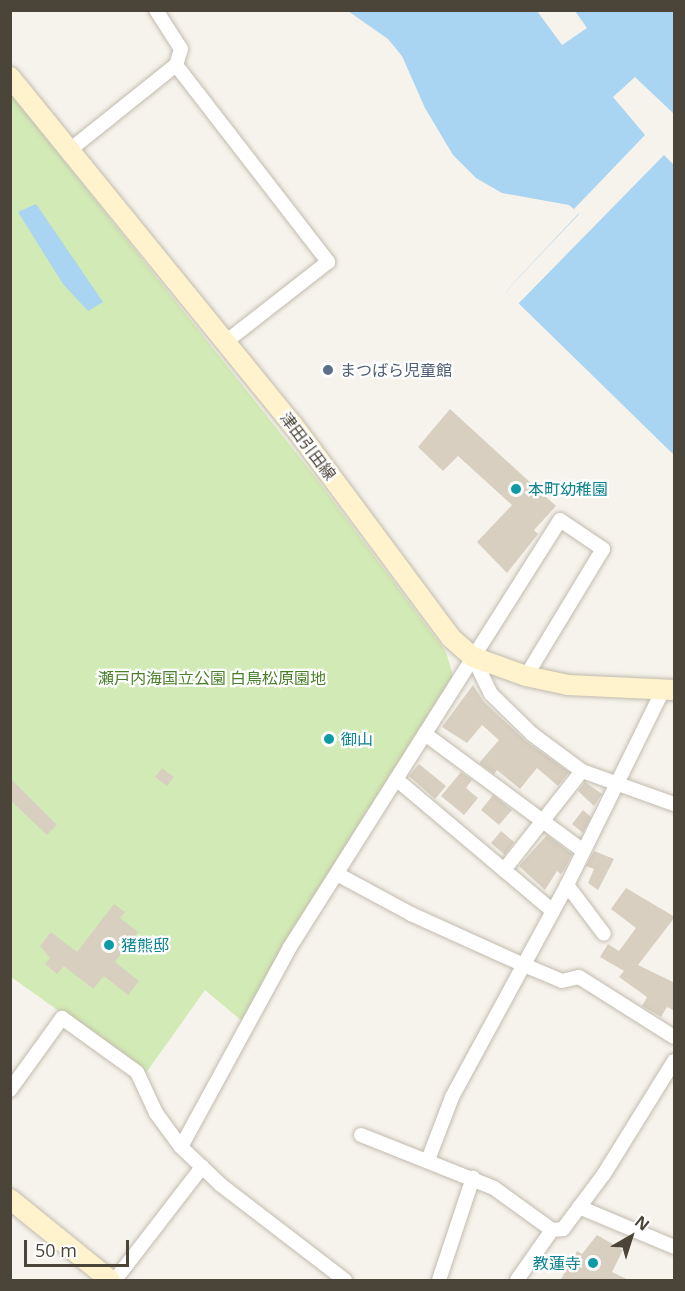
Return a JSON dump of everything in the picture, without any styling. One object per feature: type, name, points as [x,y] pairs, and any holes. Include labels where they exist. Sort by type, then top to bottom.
[{"type":"main road","name":"津田引田線","points":[[10,77],[293,424],[429,613],[472,657],[526,676],[568,685],[669,690]]},
{"type":"main road","points":[[10,1199],[112,1281]]},
{"type":"street","points":[[71,149],[176,65],[181,48],[156,10]]},
{"type":"street","points":[[176,65],[328,262],[227,341]]},
{"type":"street","points":[[181,1147],[290,947],[560,520],[603,549],[526,676]]},
{"type":"street","points":[[472,657],[491,694],[532,734],[582,771],[615,786],[675,804]]},
{"type":"street","points":[[428,1160],[452,1097],[567,885],[615,786],[669,690]]},
{"type":"street","points":[[424,734],[582,850]]},
{"type":"street","points":[[504,870],[582,771]]},
{"type":"street","points":[[396,779],[553,911]]},
{"type":"street","points":[[337,874],[411,914],[524,965],[562,981],[579,977],[675,1037]]},
{"type":"street","points":[[567,885],[603,934]]},
{"type":"street","points":[[10,1090],[62,1018],[137,1072],[156,1113],[181,1147],[202,1167],[345,1281]]},
{"type":"street","points":[[361,1135],[472,1178],[552,1230],[563,1229],[604,1174],[675,1061]]},
{"type":"street","points":[[112,1281],[202,1167]]},
{"type":"street","points":[[439,1281],[472,1178]]},
{"type":"street","points":[[579,1207],[675,1247]]},
{"type":"street","points":[[517,1281],[552,1230]]},
{"type":"green space","name":"瀬戸内海国立公園 白鳥松原園地","points":[[10,93],[317,479],[446,652],[452,672],[452,677],[242,1021],[205,990],[146,1073],[11,977]]},
{"type":"water","points":[[348,11],[674,11],[674,455],[506,291],[579,213],[569,205],[502,193],[476,178],[453,155],[425,108],[402,56],[388,39]]},
{"type":"water","points":[[36,204],[103,302],[88,311],[63,284],[18,212]]},
{"type":"pier","points":[[537,11],[575,11],[587,28],[562,45]]},
{"type":"pier","points":[[635,77],[674,114],[674,165],[664,155],[518,304],[506,291],[579,214],[574,209],[645,135],[613,97]]},
{"type":"building","name":"本町幼稚園","points":[[450,409],[556,506],[534,530],[538,534],[507,573],[477,542],[512,505],[458,456],[443,471],[418,447]]},
{"type":"building","points":[[473,685],[484,702],[526,741],[569,772],[558,786],[537,768],[520,789],[497,770],[494,774],[479,763],[499,740],[482,725],[467,743],[442,727]]},
{"type":"building","points":[[419,764],[446,786],[435,799],[409,776]]},
{"type":"building","points":[[162,768],[174,777],[167,786],[155,777]]},
{"type":"building","points":[[461,772],[472,780],[466,788],[478,798],[464,815],[441,796]]},
{"type":"building","points":[[10,778],[57,825],[47,835],[10,800]]},
{"type":"building","points":[[585,782],[602,794],[594,806],[578,791]]},
{"type":"building","points":[[493,795],[512,810],[499,825],[481,810]]},
{"type":"building","points":[[583,810],[591,817],[583,833],[572,824]]},
{"type":"building","points":[[501,831],[514,842],[505,855],[491,843]]},
{"type":"building","points":[[547,835],[572,854],[561,874],[557,871],[545,890],[519,866]]},
{"type":"building","points":[[594,851],[614,859],[598,890],[588,883],[594,869],[586,866]]},
{"type":"building","points":[[626,888],[675,917],[638,965],[675,983],[675,1011],[667,1007],[661,1017],[642,1006],[647,997],[619,977],[624,971],[600,957],[608,944],[619,951],[636,928],[611,909]]},
{"type":"building","points":[[114,904],[125,912],[120,918],[138,932],[115,962],[139,981],[128,995],[104,976],[93,989],[64,966],[57,974],[45,964],[50,958],[40,946],[51,932],[77,952]]},
{"type":"building","name":"教蓮寺","points":[[597,1235],[623,1250],[612,1272],[631,1281],[560,1281],[577,1251],[582,1254]]},
{"type":"place","name":"まつばら児童館","points":[[328,370]]},
{"type":"place","name":"本町幼稚園","points":[[516,489]]},
{"type":"place","name":"御山","points":[[329,739]]},
{"type":"place","name":"猪熊邸","points":[[109,945]]},
{"type":"place","name":"教蓮寺","points":[[593,1263]]}]
